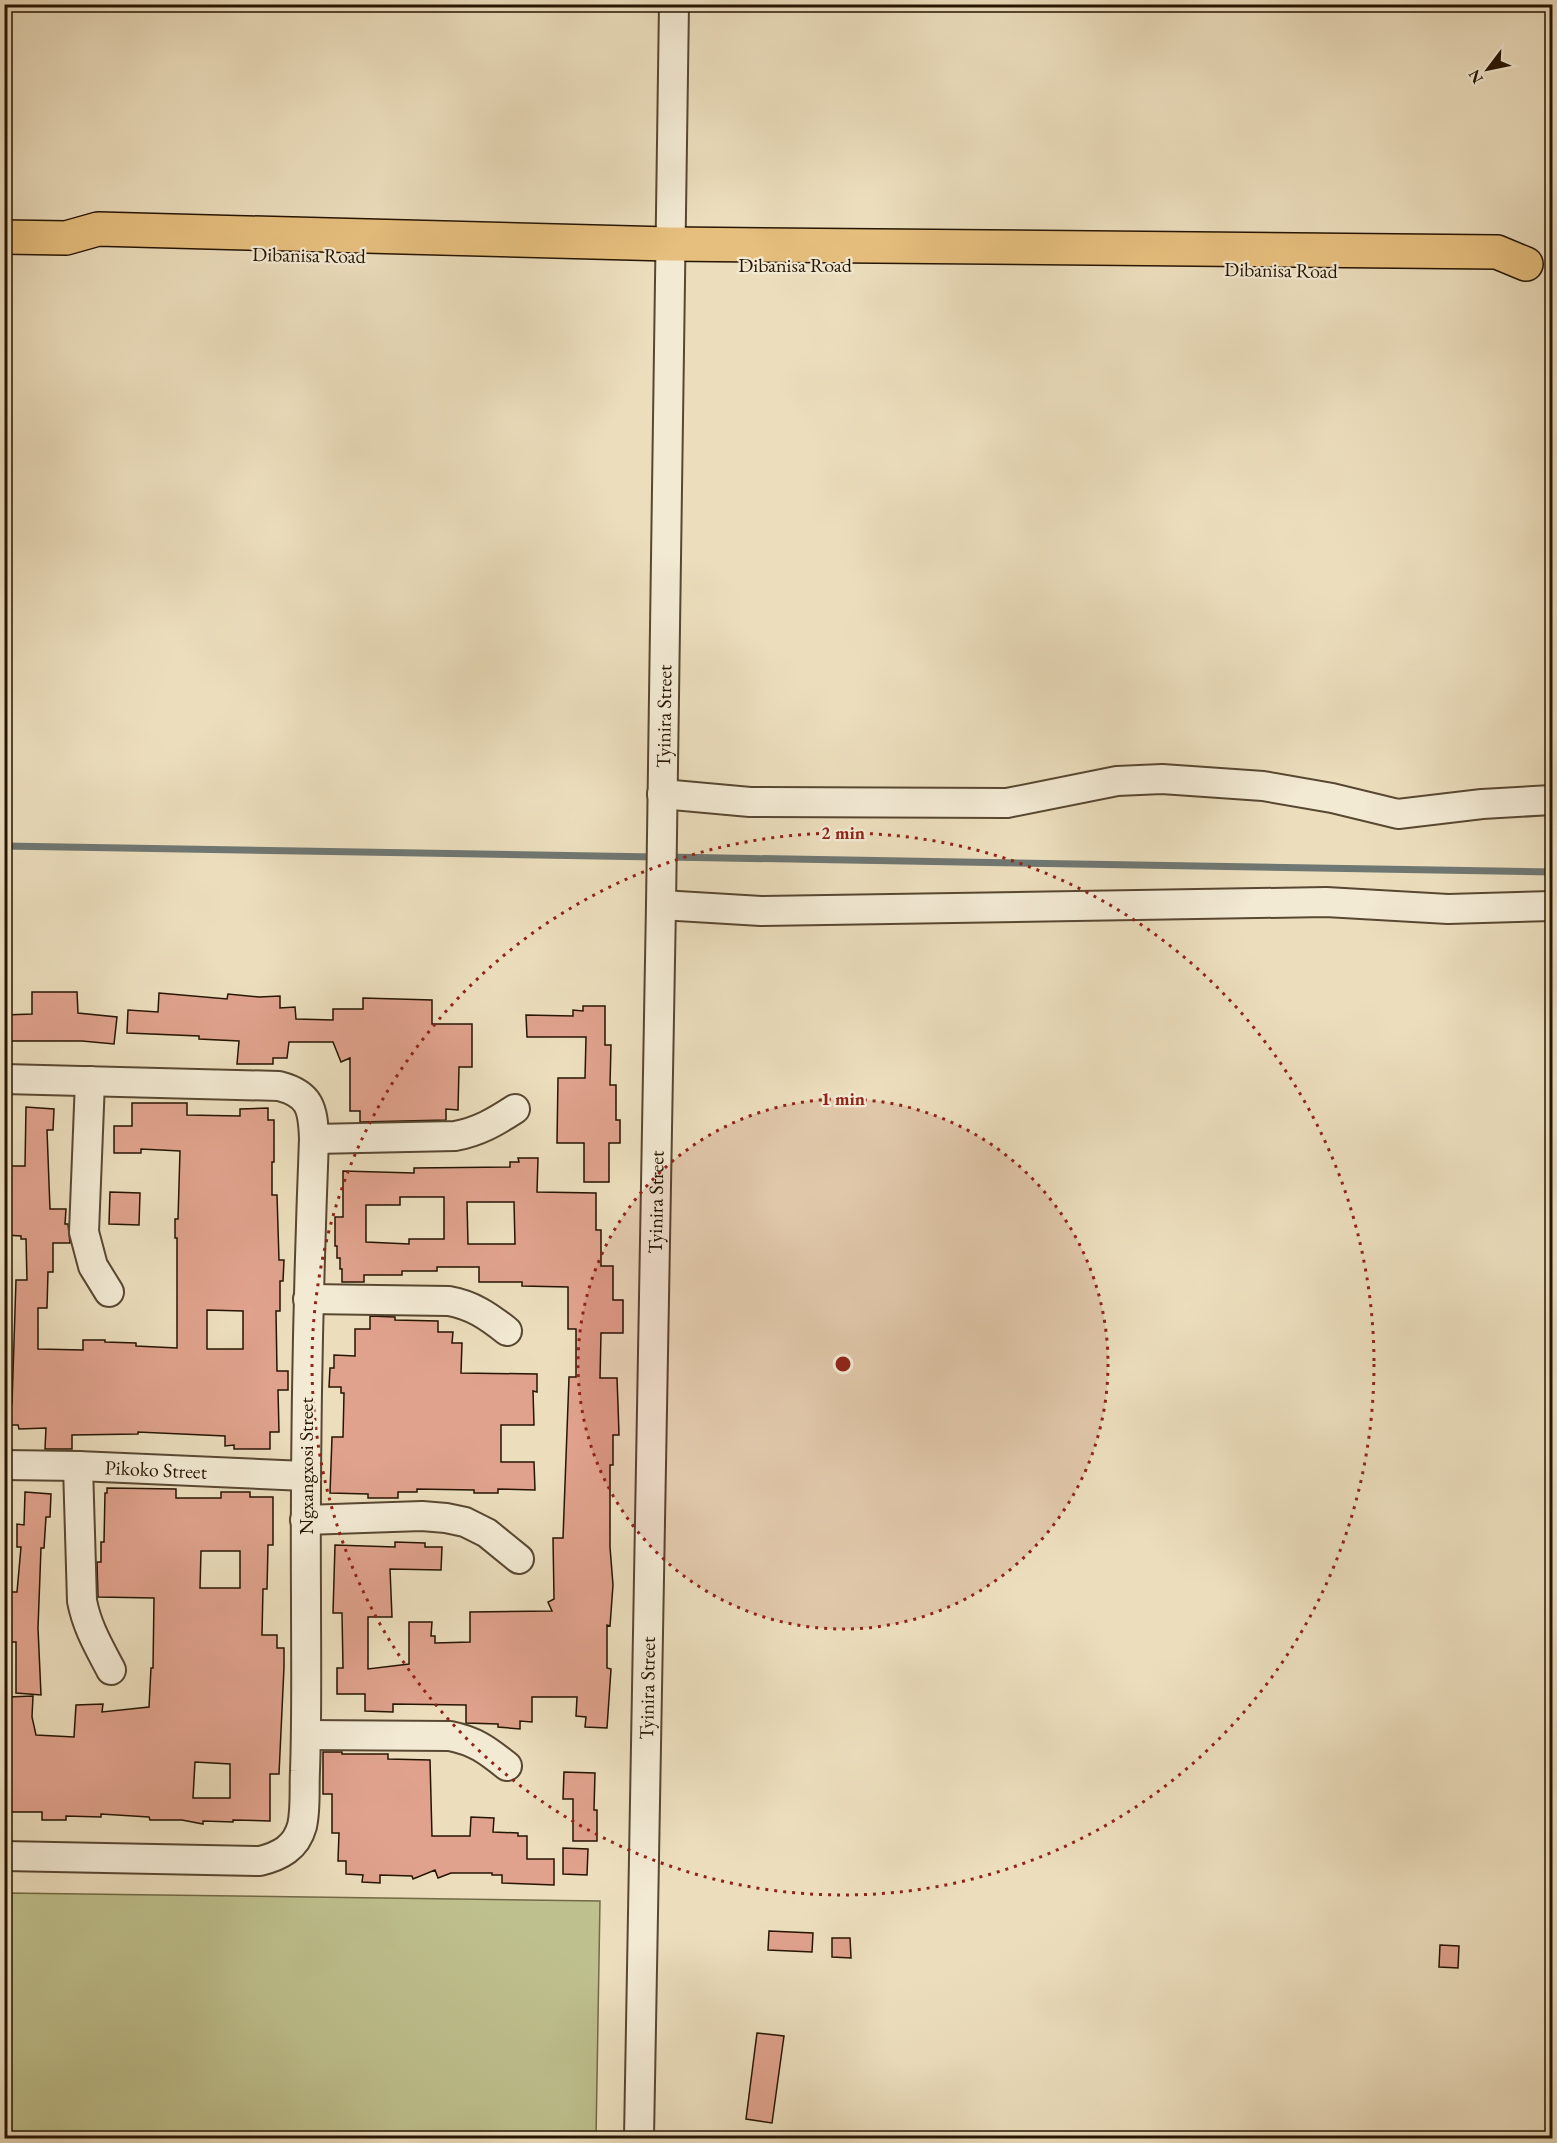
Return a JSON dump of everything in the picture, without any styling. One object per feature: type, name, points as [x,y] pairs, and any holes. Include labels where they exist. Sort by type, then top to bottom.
[{"type":"main road","name":"Dibanisa Road","points":[[4,237],[66,238],[99,250],[669,254],[899,264],[1497,272],[1539,264]]},
{"type":"street","name":"Tyinira Street","points":[[639,2139],[674,4]]},
{"type":"street","points":[[662,794],[750,802],[1007,802],[1117,781],[1162,779],[1263,786],[1332,798],[1398,814],[1482,804],[1552,800]]},
{"type":"street","points":[[661,893],[761,911],[1326,902],[1448,909],[1552,906]]},
{"type":"street","name":"Ngxangxosi Street","points":[[4,1079],[279,1086],[294,1090],[304,1097],[313,1122],[314,1139],[305,1476],[306,1735],[303,1823],[298,1837],[289,1848],[276,1857],[260,1861],[4,1856]]},
{"type":"street","points":[[90,1081],[84,1232],[93,1266],[110,1292]]},
{"type":"street","points":[[314,1139],[454,1136],[471,1133],[515,1109]]},
{"type":"street","points":[[308,1299],[448,1301],[466,1304],[486,1314],[507,1331]]},
{"type":"street","name":"Pikoko Street","points":[[4,1465],[305,1476]]},
{"type":"street","points":[[78,1466],[82,1601],[85,1619],[111,1670]]},
{"type":"street","points":[[305,1520],[422,1516],[446,1518],[465,1522],[487,1533],[519,1559]]},
{"type":"street","points":[[306,1735],[467,1739],[507,1766]]},
{"type":"green space","points":[[5,1893],[600,1901],[596,2138],[5,2138]]},
{"type":"building","points":[[32,992],[77,992],[78,1013],[117,1017],[114,1044],[82,1041],[4,1041],[4,1015],[32,1014]]},
{"type":"building","points":[[159,993],[227,999],[228,994],[259,997],[280,996],[280,1008],[295,1007],[296,1019],[333,1020],[333,1009],[363,1009],[363,998],[432,1000],[432,1024],[472,1024],[472,1067],[459,1067],[458,1110],[446,1109],[446,1120],[360,1122],[360,1111],[350,1111],[350,1058],[341,1062],[333,1042],[289,1042],[287,1058],[273,1058],[273,1064],[237,1064],[239,1041],[199,1039],[199,1036],[127,1033],[128,1010],[158,1012]]},
{"type":"building","points":[[583,1006],[605,1006],[605,1045],[611,1045],[610,1085],[616,1085],[616,1120],[620,1120],[620,1143],[609,1143],[609,1182],[584,1182],[584,1143],[557,1143],[558,1078],[585,1078],[586,1037],[527,1037],[526,1015],[573,1016],[573,1010],[583,1011]]},
{"type":"building","points":[[132,1103],[187,1103],[187,1115],[240,1116],[240,1109],[268,1108],[268,1120],[274,1120],[272,1195],[277,1195],[279,1260],[284,1260],[283,1281],[280,1281],[280,1311],[276,1311],[277,1371],[288,1371],[288,1390],[278,1390],[279,1432],[270,1432],[270,1449],[234,1449],[234,1445],[225,1446],[225,1436],[138,1432],[138,1434],[72,1435],[72,1449],[45,1449],[46,1428],[19,1429],[18,1425],[9,1425],[8,1404],[12,1404],[16,1280],[27,1280],[26,1239],[21,1239],[21,1236],[6,1235],[4,1166],[25,1166],[26,1107],[54,1109],[53,1130],[47,1130],[50,1209],[66,1209],[65,1224],[68,1224],[70,1243],[53,1243],[53,1272],[48,1272],[47,1308],[38,1308],[38,1349],[83,1350],[83,1340],[105,1340],[105,1342],[136,1343],[136,1346],[177,1348],[175,1219],[178,1219],[180,1151],[141,1149],[141,1153],[114,1153],[114,1126],[132,1126]],"holes":[[[207,1310],[243,1311],[243,1349],[207,1349]]]},
{"type":"building","points":[[518,1158],[538,1158],[537,1192],[596,1193],[596,1230],[601,1230],[601,1266],[613,1266],[613,1300],[623,1300],[623,1333],[601,1333],[600,1378],[617,1378],[619,1435],[613,1435],[613,1465],[610,1465],[610,1547],[613,1585],[610,1626],[607,1625],[607,1668],[611,1669],[607,1728],[585,1727],[586,1717],[576,1716],[577,1697],[532,1697],[532,1722],[520,1721],[520,1729],[498,1727],[498,1724],[466,1723],[466,1705],[393,1704],[393,1712],[365,1711],[365,1694],[337,1694],[337,1668],[343,1668],[342,1613],[333,1613],[335,1545],[395,1547],[395,1542],[425,1543],[425,1547],[442,1547],[441,1570],[390,1569],[392,1617],[368,1617],[368,1669],[409,1664],[409,1622],[432,1622],[431,1636],[435,1636],[435,1643],[470,1642],[470,1612],[552,1611],[548,1602],[554,1599],[553,1538],[563,1538],[569,1377],[576,1377],[576,1329],[568,1329],[568,1287],[522,1286],[522,1282],[479,1282],[479,1267],[437,1267],[437,1271],[402,1271],[402,1275],[364,1275],[364,1282],[342,1282],[340,1258],[337,1258],[337,1246],[335,1246],[335,1217],[343,1217],[343,1171],[414,1173],[414,1168],[510,1167],[510,1162],[519,1162]],"holes":[[[400,1197],[444,1197],[444,1239],[409,1239],[409,1244],[366,1242],[366,1205],[400,1205]],[[467,1202],[514,1202],[515,1244],[468,1244]]]},
{"type":"building","points":[[110,1192],[140,1193],[139,1225],[109,1224]]},
{"type":"building","points":[[370,1316],[395,1317],[395,1320],[438,1321],[438,1332],[453,1332],[452,1343],[462,1343],[461,1373],[537,1374],[537,1392],[533,1391],[534,1425],[501,1425],[501,1462],[534,1462],[535,1490],[498,1489],[498,1493],[474,1493],[474,1490],[417,1489],[417,1492],[398,1492],[398,1498],[368,1498],[368,1494],[330,1493],[332,1437],[343,1437],[344,1393],[341,1393],[341,1387],[329,1387],[330,1368],[334,1368],[334,1355],[355,1356],[355,1329],[370,1329]]},
{"type":"building","points":[[107,1488],[176,1489],[176,1498],[221,1498],[221,1492],[250,1492],[250,1497],[273,1497],[273,1545],[268,1545],[267,1589],[263,1589],[262,1635],[277,1635],[277,1648],[284,1648],[284,1667],[279,1774],[270,1774],[270,1821],[203,1821],[203,1824],[182,1820],[150,1820],[149,1817],[101,1814],[101,1817],[66,1816],[66,1820],[42,1820],[42,1812],[4,1812],[4,1757],[8,1697],[33,1696],[32,1717],[36,1735],[74,1737],[76,1705],[103,1704],[102,1712],[149,1707],[151,1668],[153,1668],[154,1598],[98,1597],[97,1562],[101,1562],[101,1542],[104,1542],[105,1493],[107,1493]],"holes":[[[201,1551],[240,1551],[240,1588],[200,1588]],[[195,1762],[230,1764],[230,1798],[193,1798]]]},
{"type":"building","points":[[25,1492],[51,1494],[50,1517],[46,1517],[44,1548],[41,1548],[38,1628],[41,1695],[16,1693],[16,1642],[4,1642],[4,1592],[17,1592],[21,1547],[17,1547],[17,1524],[24,1525]]},
{"type":"building","points":[[323,1752],[388,1754],[388,1759],[430,1760],[432,1836],[470,1836],[471,1817],[494,1818],[493,1832],[518,1833],[518,1836],[527,1836],[527,1859],[554,1859],[554,1885],[502,1883],[502,1875],[492,1875],[492,1873],[451,1873],[438,1878],[435,1870],[413,1879],[412,1876],[380,1875],[380,1883],[362,1882],[363,1875],[346,1874],[346,1861],[338,1861],[339,1833],[332,1833],[332,1794],[323,1794]]},
{"type":"building","points":[[564,1772],[595,1773],[594,1810],[597,1810],[597,1841],[573,1841],[573,1799],[563,1799]]},
{"type":"building","points":[[563,1848],[588,1849],[587,1875],[563,1874]]},
{"type":"building","points":[[769,1931],[813,1933],[812,1952],[768,1950]]},
{"type":"building","points":[[832,1938],[850,1938],[851,1958],[832,1957]]},
{"type":"building","points":[[1440,1945],[1459,1946],[1458,1968],[1439,1967]]},
{"type":"building","points":[[757,2033],[784,2036],[772,2123],[746,2119]]},
{"type":"waterway","points":[[4,846],[656,857]]},
{"type":"waterway","points":[[667,857],[1552,872]]}]
